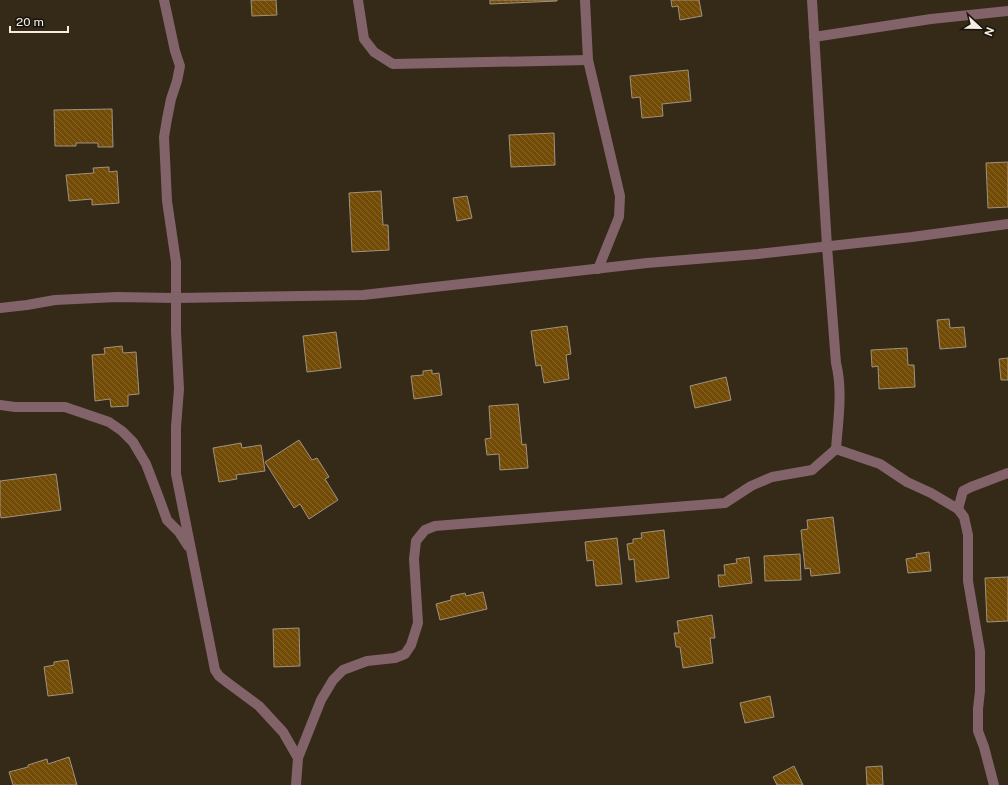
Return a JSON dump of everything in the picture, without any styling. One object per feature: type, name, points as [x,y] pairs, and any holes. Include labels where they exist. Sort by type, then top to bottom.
[{"type":"street","points":[[164,0],[180,66],[164,137],[167,201],[176,262],[176,332],[179,389],[176,426],[176,474],[215,670],[219,676],[259,706],[283,732],[298,758]]},
{"type":"street","points":[[358,0],[364,39],[374,52],[393,64],[588,60]]},
{"type":"street","points":[[585,0],[588,60],[620,196],[619,218],[598,269]]},
{"type":"street","points":[[296,785],[298,758],[321,700],[333,680],[343,670],[367,661],[395,658],[405,654],[411,645],[418,623],[414,559],[415,547],[416,541],[425,530],[435,526],[725,503],[751,486],[772,477],[812,470],[836,449],[840,405],[839,375],[836,362],[827,246],[812,0]]},
{"type":"street","points":[[814,37],[931,19],[1008,11]]},
{"type":"street","points":[[0,308],[55,300],[117,297],[176,298],[363,295],[647,263],[758,254],[912,237],[1008,224]]},
{"type":"street","points":[[0,405],[15,408],[65,407],[109,422],[122,431],[133,442],[146,464],[166,520],[179,532],[191,550]]},
{"type":"street","points":[[836,449],[880,464],[907,482],[958,509],[964,517],[968,535],[968,581],[980,651],[978,731],[984,747],[994,785]]},
{"type":"street","points":[[958,509],[963,491],[1008,473]]},
{"type":"building","points":[[251,0],[276,0],[277,15],[252,16]]},
{"type":"building","points":[[490,0],[557,0],[557,1],[490,4]]},
{"type":"building","points":[[671,0],[699,0],[702,16],[680,20],[678,6],[672,7]]},
{"type":"building","points":[[688,70],[691,101],[662,104],[663,116],[642,118],[640,97],[632,98],[630,76]]},
{"type":"building","points":[[112,109],[113,147],[98,147],[98,143],[76,143],[76,146],[55,146],[54,110]]},
{"type":"building","points":[[554,133],[555,165],[511,167],[509,135]]},
{"type":"building","points":[[1008,162],[1008,207],[988,208],[986,163]]},
{"type":"building","points":[[109,167],[109,172],[117,171],[119,203],[92,205],[92,199],[69,201],[66,175],[94,173],[93,168]]},
{"type":"building","points":[[381,191],[383,225],[388,225],[389,250],[352,252],[349,193]]},
{"type":"building","points":[[467,196],[472,218],[457,221],[453,198]]},
{"type":"building","points":[[949,319],[950,328],[964,327],[966,347],[940,349],[937,320]]},
{"type":"building","points":[[567,326],[571,354],[566,355],[569,379],[544,383],[541,365],[536,366],[531,331]]},
{"type":"building","points":[[336,332],[341,368],[307,372],[303,336]]},
{"type":"building","points":[[122,346],[123,353],[136,352],[139,394],[128,395],[128,406],[111,407],[110,399],[95,401],[92,355],[105,354],[104,348]]},
{"type":"building","points":[[907,348],[908,365],[914,365],[915,387],[879,389],[878,366],[872,367],[871,350]]},
{"type":"building","points":[[1008,358],[1008,380],[1001,380],[999,359]]},
{"type":"building","points":[[432,370],[432,374],[439,373],[442,395],[414,399],[411,376],[423,375],[423,371]]},
{"type":"building","points":[[726,377],[731,400],[695,408],[690,386]]},
{"type":"building","points":[[518,404],[522,445],[526,444],[528,468],[500,470],[499,454],[487,455],[485,439],[491,438],[489,406]]},
{"type":"building","points":[[299,440],[312,460],[317,458],[329,477],[325,479],[338,500],[309,519],[300,504],[294,508],[265,462]]},
{"type":"building","points":[[241,443],[242,448],[261,445],[265,471],[236,475],[237,479],[219,482],[213,448]]},
{"type":"building","points":[[56,474],[61,510],[1,518],[0,481]]},
{"type":"building","points":[[833,517],[840,573],[811,576],[810,568],[805,569],[801,530],[808,529],[807,520]]},
{"type":"building","points":[[664,530],[669,578],[636,582],[634,559],[629,560],[627,544],[633,543],[633,539],[642,538],[641,533]]},
{"type":"building","points":[[617,538],[622,584],[596,586],[593,560],[587,561],[585,542]]},
{"type":"building","points":[[929,552],[931,571],[908,573],[906,559],[917,557],[916,554]]},
{"type":"building","points":[[800,554],[801,580],[765,581],[764,556]]},
{"type":"building","points":[[749,557],[752,583],[719,587],[718,575],[725,575],[724,565],[737,563],[736,559]]},
{"type":"building","points":[[1008,577],[1008,621],[987,622],[985,578]]},
{"type":"building","points":[[483,592],[487,609],[440,620],[436,604],[451,600],[451,596],[465,593],[466,596]]},
{"type":"building","points":[[712,615],[715,638],[710,638],[713,663],[683,668],[680,647],[676,647],[674,633],[679,633],[677,621]]},
{"type":"building","points":[[299,628],[300,666],[274,667],[273,629]]},
{"type":"building","points":[[68,660],[73,693],[48,696],[44,667],[54,665],[54,662]]},
{"type":"building","points":[[770,696],[774,717],[745,723],[740,703]]},
{"type":"building","points":[[69,757],[77,785],[13,785],[9,772],[28,767],[28,765],[47,759],[48,764]]},
{"type":"building","points":[[794,766],[803,785],[777,785],[773,777]]},
{"type":"building","points":[[882,766],[883,785],[867,785],[866,767]]}]
